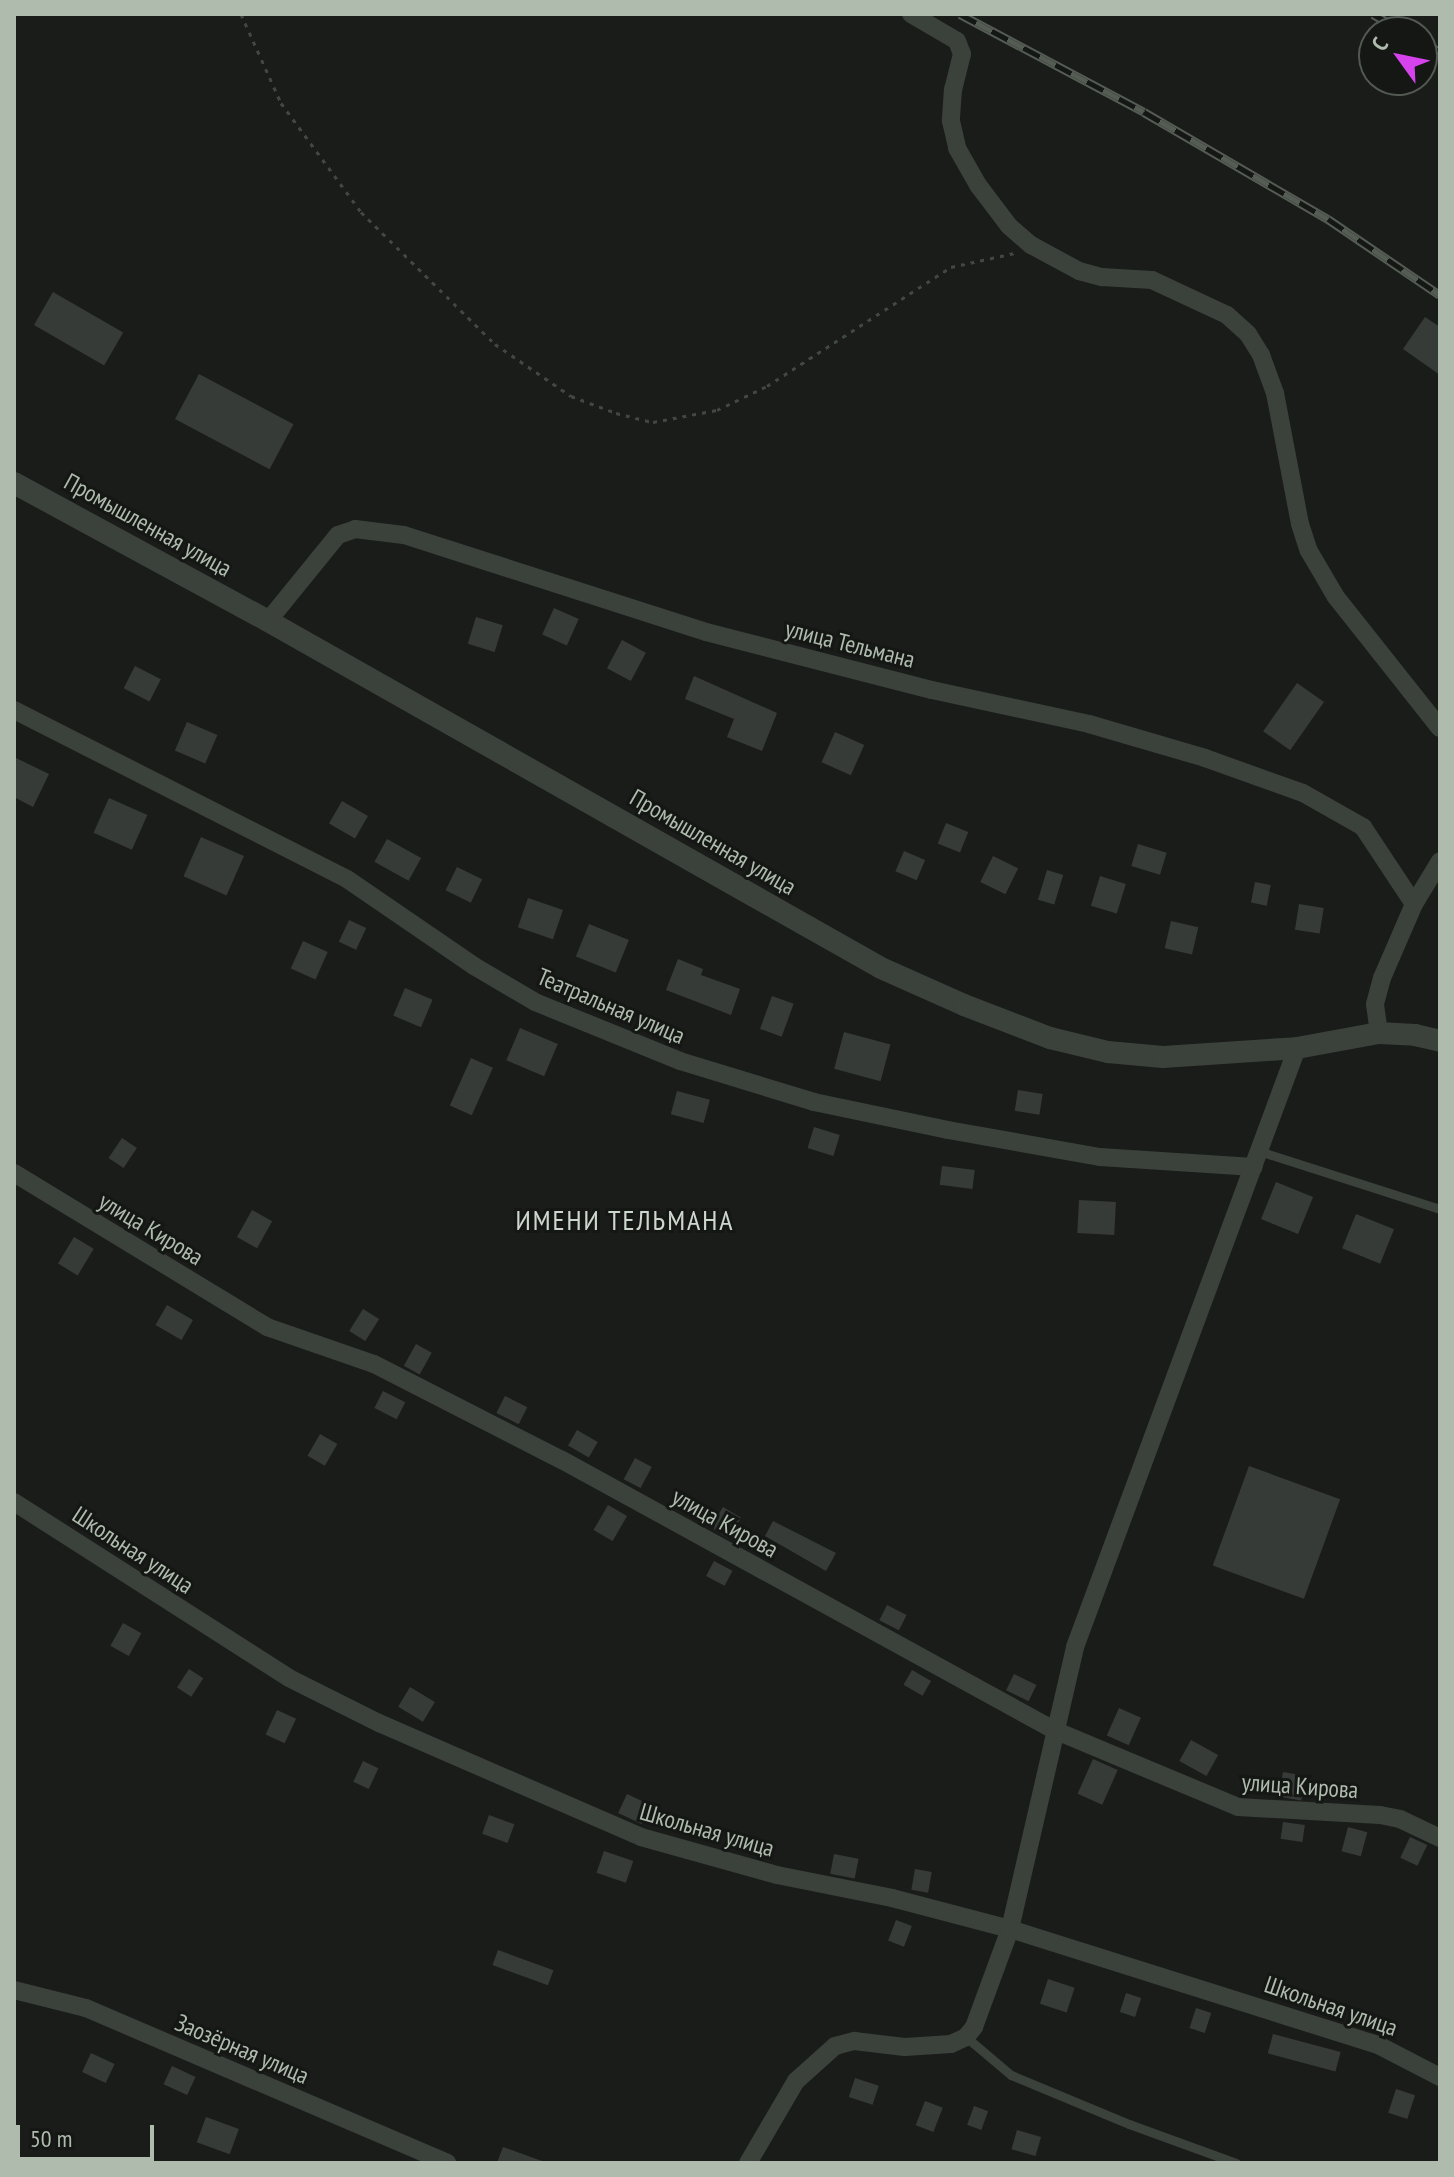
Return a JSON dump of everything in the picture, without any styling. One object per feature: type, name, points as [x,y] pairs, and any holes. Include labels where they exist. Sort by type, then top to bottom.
[{"type":"street","points":[[911,14],[957,41],[962,54],[953,89],[951,121],[957,148],[978,185],[1009,226],[1031,245],[1079,271],[1102,277],[1152,280],[1227,315],[1248,334],[1261,355],[1275,393],[1287,466],[1309,551],[1336,597],[1440,728]]},
{"type":"street","name":"Промышленная улица","points":[[14,483],[268,621],[881,968],[964,1005],[1050,1038],[1108,1052],[1163,1057],[1297,1048],[1379,1033],[1415,1035],[1440,1041]]},
{"type":"street","name":"улица Тельмана","points":[[268,621],[338,535],[355,529],[404,535],[706,632],[932,690],[1089,724],[1205,758],[1289,788],[1346,815],[1363,827],[1414,904]]},
{"type":"street","name":"Театральная улица","points":[[14,710],[347,879],[474,966],[535,1002],[680,1061],[814,1102],[1100,1157],[1256,1159]]},
{"type":"street","points":[[1379,1033],[1375,1004],[1379,991],[1414,904],[1440,861]]},
{"type":"street","points":[[748,2163],[796,2081],[835,2046],[854,2041],[928,2046],[951,2044],[966,2037],[984,2007],[1010,1929],[1075,1647],[1297,1048]]},
{"type":"street","name":"улица Кирова","points":[[14,1173],[267,1327],[374,1364],[562,1460],[1054,1730],[1238,1807],[1380,1815],[1400,1819],[1440,1838]]},
{"type":"street","name":"Школьная улица","points":[[14,1502],[289,1678],[379,1723],[545,1798],[641,1837],[701,1856],[892,1898],[1010,1929],[1380,2046],[1440,2077]]},
{"type":"street","name":"Заозёрная улица","points":[[14,1990],[86,2008],[447,2163]]},
{"type":"lane","points":[[1256,1159],[1440,1209]]},
{"type":"lane","points":[[966,2037],[1011,2075],[1129,2124],[1236,2163]]},
{"type":"path","points":[[241,14],[281,103],[361,212],[495,344],[571,396],[616,413],[653,422],[717,410],[767,386],[951,267],[1012,254],[1031,245]]},
{"type":"building","points":[[53,292],[123,332],[104,365],[34,325]]},
{"type":"building","points":[[1425,317],[1440,327],[1440,375],[1403,349]]},
{"type":"building","points":[[199,374],[293,424],[270,469],[175,419]]},
{"type":"building","points":[[554,608],[579,619],[567,645],[542,634]]},
{"type":"building","points":[[476,617],[503,625],[495,652],[468,644]]},
{"type":"building","points":[[622,640],[646,653],[631,681],[607,668]]},
{"type":"building","points":[[135,666],[161,679],[149,701],[124,688]]},
{"type":"building","points":[[694,676],[777,713],[762,751],[727,737],[734,719],[685,699]]},
{"type":"building","points":[[1297,683],[1324,702],[1290,750],[1263,731]]},
{"type":"building","points":[[187,722],[217,735],[205,763],[175,751]]},
{"type":"building","points":[[835,732],[864,745],[851,775],[822,762]]},
{"type":"building","points":[[14,757],[49,774],[33,807],[14,797]]},
{"type":"building","points":[[109,798],[147,815],[132,850],[94,833]]},
{"type":"building","points":[[342,801],[368,816],[355,839],[329,824]]},
{"type":"building","points":[[946,823],[968,832],[960,852],[938,843]]},
{"type":"building","points":[[201,837],[244,856],[226,895],[184,876]]},
{"type":"building","points":[[387,839],[421,858],[409,881],[374,862]]},
{"type":"building","points":[[1138,844],[1167,853],[1160,875],[1131,866]]},
{"type":"building","points":[[904,851],[925,860],[917,880],[895,871]]},
{"type":"building","points":[[993,856],[1018,868],[1005,894],[980,882]]},
{"type":"building","points":[[457,867],[482,879],[471,903],[446,890]]},
{"type":"building","points":[[1047,870],[1063,875],[1054,905],[1038,900]]},
{"type":"building","points":[[1100,876],[1126,884],[1117,914],[1091,906]]},
{"type":"building","points":[[1255,882],[1271,885],[1267,906],[1251,903]]},
{"type":"building","points":[[528,898],[563,910],[553,939],[518,927]]},
{"type":"building","points":[[1299,904],[1324,908],[1320,934],[1295,930]]},
{"type":"building","points":[[349,920],[366,928],[356,950],[339,942]]},
{"type":"building","points":[[1171,921],[1198,927],[1192,955],[1165,948]]},
{"type":"building","points":[[589,924],[629,940],[616,973],[576,956]]},
{"type":"building","points":[[303,941],[328,952],[315,979],[291,968]]},
{"type":"building","points":[[678,959],[703,969],[701,975],[740,989],[731,1015],[666,990]]},
{"type":"building","points":[[405,988],[433,1000],[421,1027],[393,1016]]},
{"type":"building","points":[[772,996],[794,1004],[782,1037],[760,1029]]},
{"type":"building","points":[[520,1028],[558,1044],[544,1076],[506,1060]]},
{"type":"building","points":[[844,1032],[890,1044],[881,1081],[834,1069]]},
{"type":"building","points":[[471,1058],[493,1068],[472,1115],[450,1106]]},
{"type":"building","points":[[1018,1090],[1043,1094],[1039,1115],[1015,1111]]},
{"type":"building","points":[[677,1091],[710,1100],[704,1123],[671,1114]]},
{"type":"building","points":[[814,1127],[840,1135],[833,1156],[808,1148]]},
{"type":"building","points":[[122,1138],[137,1148],[124,1168],[109,1158]]},
{"type":"building","points":[[942,1166],[975,1170],[972,1189],[940,1185]]},
{"type":"building","points":[[1276,1182],[1313,1197],[1298,1234],[1261,1219]]},
{"type":"building","points":[[1079,1200],[1116,1202],[1114,1235],[1077,1233]]},
{"type":"building","points":[[252,1210],[272,1221],[257,1248],[237,1237]]},
{"type":"building","points":[[1356,1214],[1394,1229],[1380,1264],[1342,1248]]},
{"type":"building","points":[[74,1237],[94,1249],[78,1275],[58,1264]]},
{"type":"building","points":[[167,1305],[193,1320],[181,1340],[156,1325]]},
{"type":"building","points":[[363,1309],[379,1319],[365,1341],[349,1331]]},
{"type":"building","points":[[416,1344],[432,1353],[420,1375],[404,1366]]},
{"type":"building","points":[[383,1391],[405,1402],[397,1419],[374,1408]]},
{"type":"building","points":[[505,1396],[527,1407],[519,1424],[496,1413]]},
{"type":"building","points":[[577,1430],[598,1442],[589,1458],[568,1446]]},
{"type":"building","points":[[320,1434],[337,1444],[325,1466],[308,1456]]},
{"type":"building","points":[[635,1458],[652,1467],[641,1488],[624,1479]]},
{"type":"building","points":[[1249,1466],[1340,1499],[1304,1599],[1213,1566]]},
{"type":"building","points":[[608,1505],[627,1516],[613,1541],[594,1530]]},
{"type":"building","points":[[723,1507],[741,1518],[729,1538],[711,1528]]},
{"type":"building","points":[[773,1521],[836,1553],[826,1571],[765,1536]]},
{"type":"building","points":[[714,1561],[733,1571],[725,1586],[706,1576]]},
{"type":"building","points":[[887,1605],[907,1615],[899,1630],[879,1620]]},
{"type":"building","points":[[123,1623],[141,1633],[129,1656],[110,1646]]},
{"type":"building","points":[[189,1669],[203,1678],[191,1697],[177,1687]]},
{"type":"building","points":[[912,1670],[931,1681],[923,1696],[904,1685]]},
{"type":"building","points":[[1014,1674],[1036,1685],[1029,1701],[1006,1690]]},
{"type":"building","points":[[410,1687],[435,1702],[423,1722],[398,1707]]},
{"type":"building","points":[[1119,1708],[1141,1718],[1129,1745],[1107,1735]]},
{"type":"building","points":[[277,1710],[296,1719],[285,1743],[266,1734]]},
{"type":"building","points":[[1191,1740],[1218,1755],[1206,1776],[1179,1761]]},
{"type":"building","points":[[1093,1759],[1118,1770],[1102,1805],[1078,1794]]},
{"type":"building","points":[[363,1761],[378,1768],[369,1789],[353,1782]]},
{"type":"building","points":[[1283,1772],[1306,1776],[1301,1801],[1279,1797]]},
{"type":"building","points":[[627,1794],[651,1805],[642,1824],[618,1813]]},
{"type":"building","points":[[489,1815],[514,1824],[508,1843],[482,1834]]},
{"type":"building","points":[[1283,1822],[1305,1825],[1302,1842],[1281,1839]]},
{"type":"building","points":[[1348,1827],[1367,1832],[1361,1856],[1342,1851]]},
{"type":"building","points":[[1410,1837],[1427,1845],[1417,1866],[1400,1858]]},
{"type":"building","points":[[604,1851],[633,1861],[626,1883],[597,1873]]},
{"type":"building","points":[[834,1854],[859,1859],[855,1878],[830,1874]]},
{"type":"building","points":[[915,1869],[932,1872],[928,1893],[911,1890]]},
{"type":"building","points":[[896,1920],[912,1926],[904,1947],[888,1941]]},
{"type":"building","points":[[498,1950],[553,1970],[548,1985],[493,1965]]},
{"type":"building","points":[[1048,1979],[1075,1988],[1067,2012],[1040,2004]]},
{"type":"building","points":[[1126,1993],[1141,1998],[1135,2017],[1120,2012]]},
{"type":"building","points":[[1196,2008],[1211,2013],[1205,2033],[1190,2028]]},
{"type":"building","points":[[1273,2034],[1341,2052],[1335,2071],[1268,2053]]},
{"type":"building","points":[[91,2053],[115,2064],[106,2083],[82,2072]]},
{"type":"building","points":[[172,2066],[196,2077],[187,2095],[164,2084]]},
{"type":"building","points":[[855,2078],[879,2086],[873,2105],[849,2097]]},
{"type":"building","points":[[1396,2089],[1415,2095],[1407,2119],[1388,2113]]},
{"type":"building","points":[[925,2101],[943,2108],[933,2132],[916,2125]]},
{"type":"building","points":[[974,2106],[988,2111],[981,2130],[967,2125]]},
{"type":"building","points":[[206,2117],[239,2129],[230,2154],[197,2142]]},
{"type":"building","points":[[1017,2130],[1041,2137],[1036,2156],[1011,2149]]},
{"type":"building","points":[[503,2147],[542,2161],[542,2163],[497,2163]]},
{"type":"railway","points":[[960,14],[1144,112],[1328,219],[1440,295]]},
{"type":"district","name":"ИМЕНИ ТЕЛЬМАНА","points":[[625,1220]]}]
